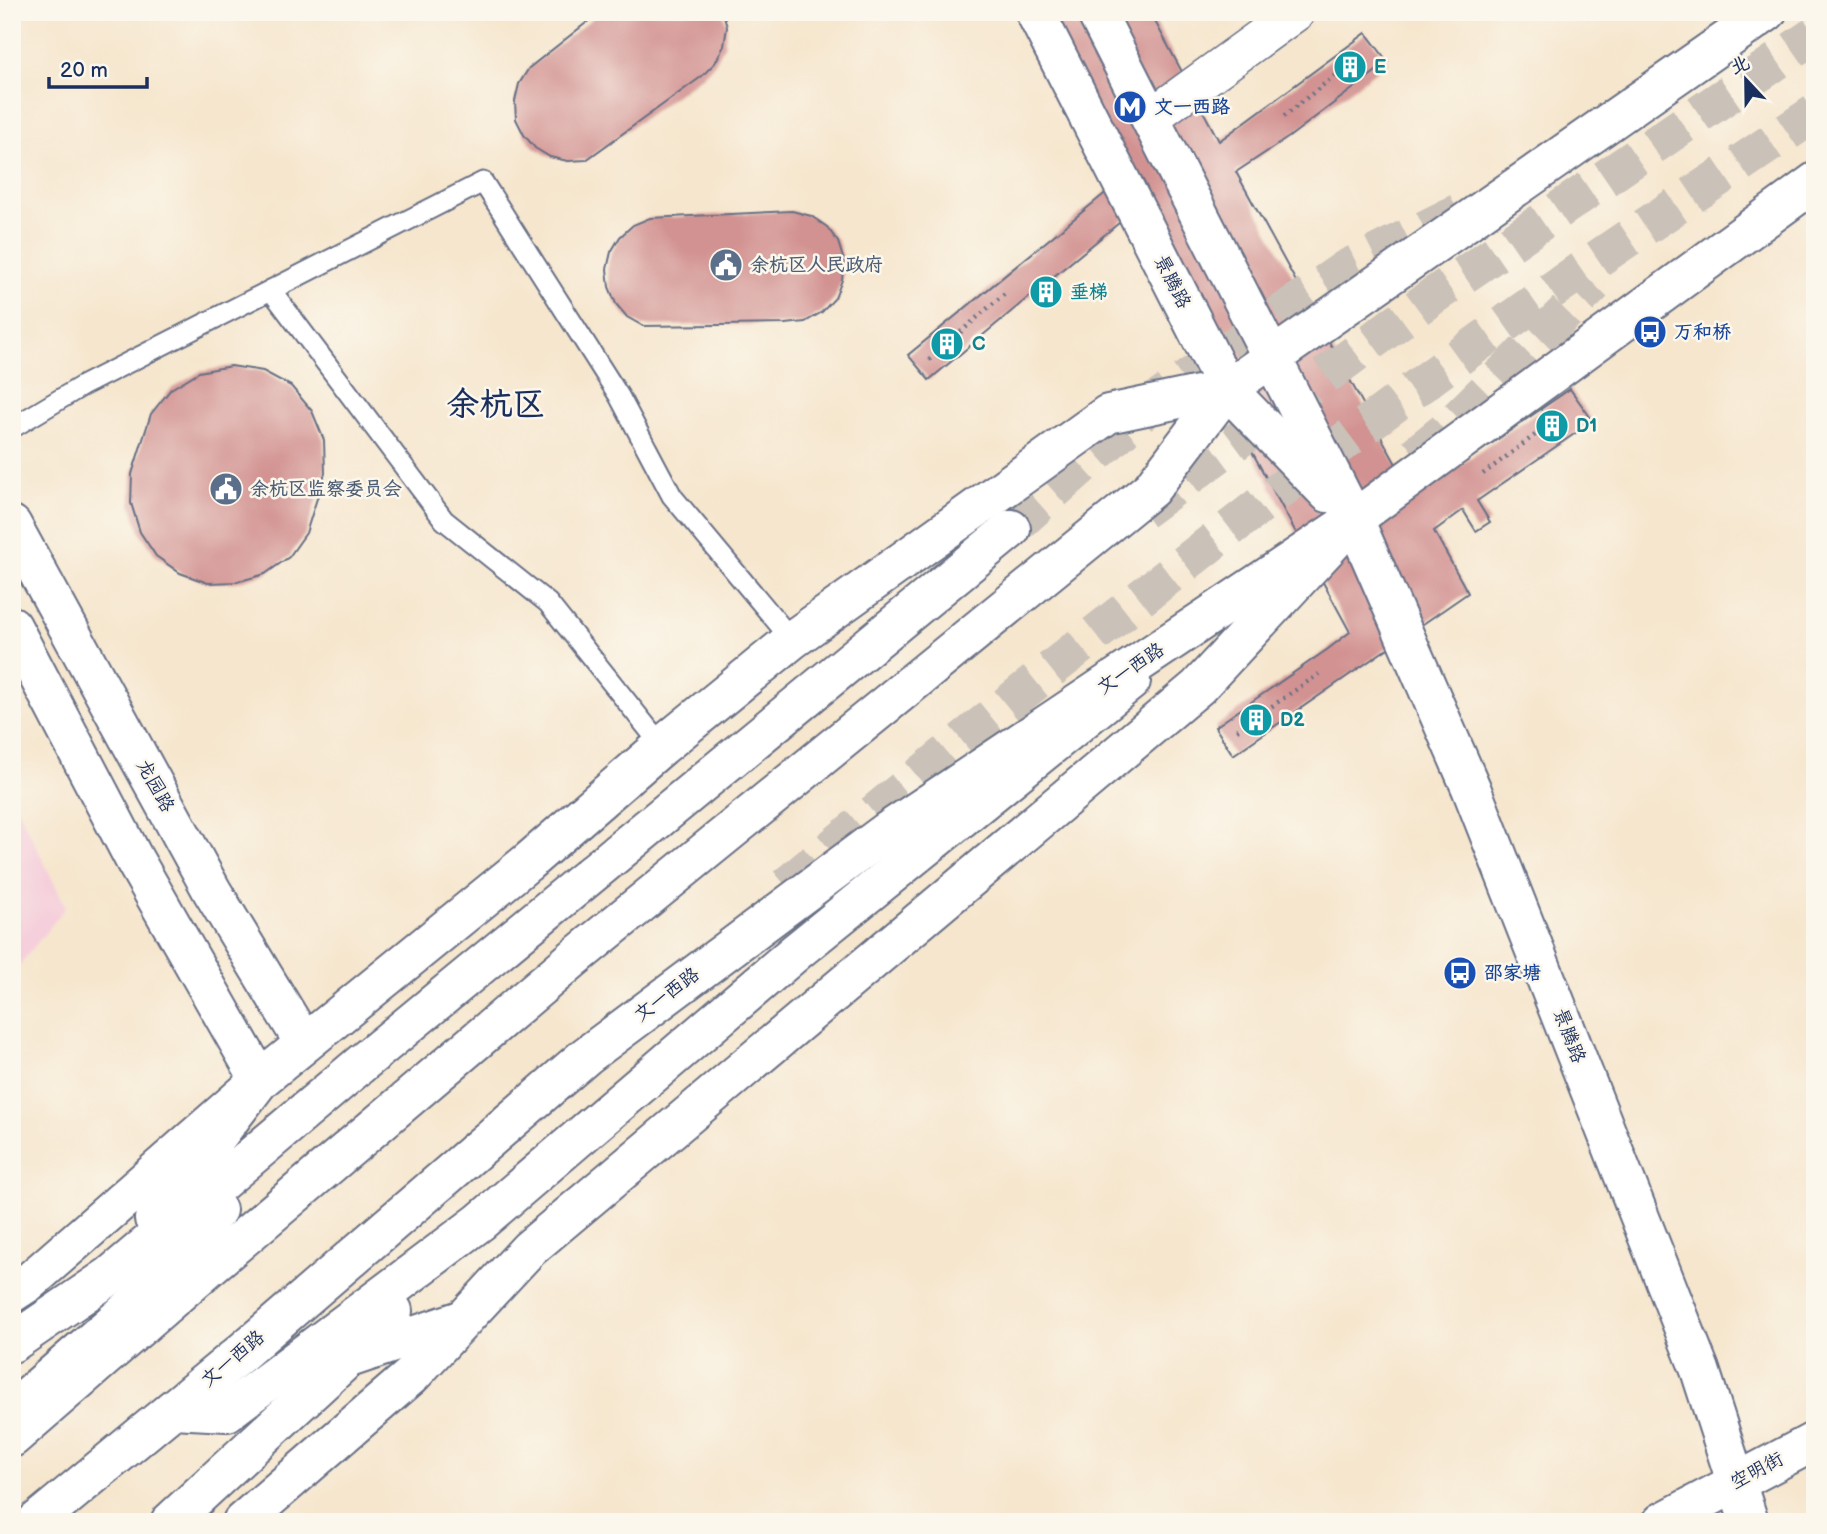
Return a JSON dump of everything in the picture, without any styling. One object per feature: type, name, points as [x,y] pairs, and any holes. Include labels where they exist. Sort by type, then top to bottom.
[{"type":"main road","name":"景腾路","points":[[1035,12],[1227,389],[1354,519]]},
{"type":"main road","name":"景腾路","points":[[1096,12],[1354,519],[1471,788],[1700,1370],[1749,1522]]},
{"type":"main road","points":[[12,1438],[573,958],[1151,489],[1227,389],[1767,12]]},
{"type":"main road","points":[[242,1522],[412,1375],[529,1249],[1198,687],[1354,519],[1815,182]]},
{"type":"main road","points":[[12,1293],[29,1282],[304,1043],[528,862],[662,746],[792,640],[1108,414],[1227,389]]},
{"type":"main road","name":"文一西路","points":[[36,1522],[173,1409],[586,1056],[887,832],[1354,519]]},
{"type":"main road","name":"龙园路","points":[[12,525],[212,891],[304,1043]]},
{"type":"main road","points":[[12,1343],[110,1276],[1011,529]]},
{"type":"main road","points":[[12,626],[134,859],[260,1080]]},
{"type":"main road","points":[[173,1409],[227,1412],[480,1222],[797,951],[1131,681]]},
{"type":"main road","points":[[110,1276],[260,1080]]},
{"type":"main road","points":[[12,1410],[138,1301],[294,1121]]},
{"type":"main road","points":[[170,1522],[347,1359],[480,1222]]},
{"type":"main road","points":[[347,1359],[464,1319]]},
{"type":"main road","name":"空明街","points":[[1662,1522],[1815,1441]]},
{"type":"street","points":[[1150,118],[1296,12]]},
{"type":"lane","points":[[12,428],[82,386],[484,182],[619,396],[672,496],[792,640]]},
{"type":"lane","points":[[271,290],[444,520],[548,603],[662,746]]},
{"type":"path","points":[[1284,116],[1362,54]]},
{"type":"path","points":[[929,360],[1006,292]]},
{"type":"path","points":[[1483,474],[1547,426]]},
{"type":"path","points":[[1237,730],[1319,674]]},
{"type":"shaded area","points":[[12,797],[66,907],[12,974]]},
{"type":"building","points":[[600,12],[723,12],[727,27],[724,46],[715,63],[701,77],[586,160],[568,161],[550,157],[535,148],[516,119],[515,101],[519,84],[529,68]]},
{"type":"building","name":"文一西路","points":[[1013,12],[1150,12],[1219,141],[1366,33],[1388,62],[1289,137],[1236,172],[1414,497],[1570,389],[1593,421],[1477,501],[1490,522],[1476,531],[1463,510],[1434,531],[1468,593],[1233,755],[1215,727],[1350,632],[1125,218],[1047,282],[1057,294],[1046,303],[1036,291],[929,380],[908,355],[1109,190]]},
{"type":"building","name":"余杭区人民政府","points":[[792,211],[811,216],[827,227],[838,242],[844,261],[842,280],[835,298],[822,312],[805,322],[643,326],[627,317],[616,304],[609,287],[607,269],[611,252],[620,237],[633,225],[650,218]]},
{"type":"building","name":"余杭区监察委员会","points":[[231,366],[263,371],[291,386],[312,411],[324,440],[325,473],[306,533],[289,557],[265,574],[237,582],[208,583],[180,573],[156,556],[140,532],[131,503],[132,474],[151,414],[171,389],[199,372]]},
{"type":"tunnel","points":[[1142,511],[1433,296],[1815,35]]},
{"type":"tunnel","points":[[786,886],[1056,665],[1332,451],[1556,287],[1815,113]]},
{"type":"tunnel","points":[[1011,529],[1154,402],[1345,269],[1465,209]]},
{"type":"tunnel","points":[[1415,455],[1445,431],[1594,284]]},
{"type":"place","name":"E","points":[[1350,67]]},
{"type":"place","name":"文一西路","points":[[1130,107]]},
{"type":"place","name":"余杭区人民政府","points":[[726,265]]},
{"type":"place","name":"垂梯","points":[[1046,292]]},
{"type":"place","name":"万和桥","points":[[1650,332]]},
{"type":"place","name":"C","points":[[947,344]]},
{"type":"place","name":"D1","points":[[1552,426]]},
{"type":"place","name":"余杭区监察委员会","points":[[226,489]]},
{"type":"place","name":"D2","points":[[1256,720]]},
{"type":"place","name":"邵家塘","points":[[1460,973]]},
{"type":"district","name":"余杭区","points":[[496,405]]}]
